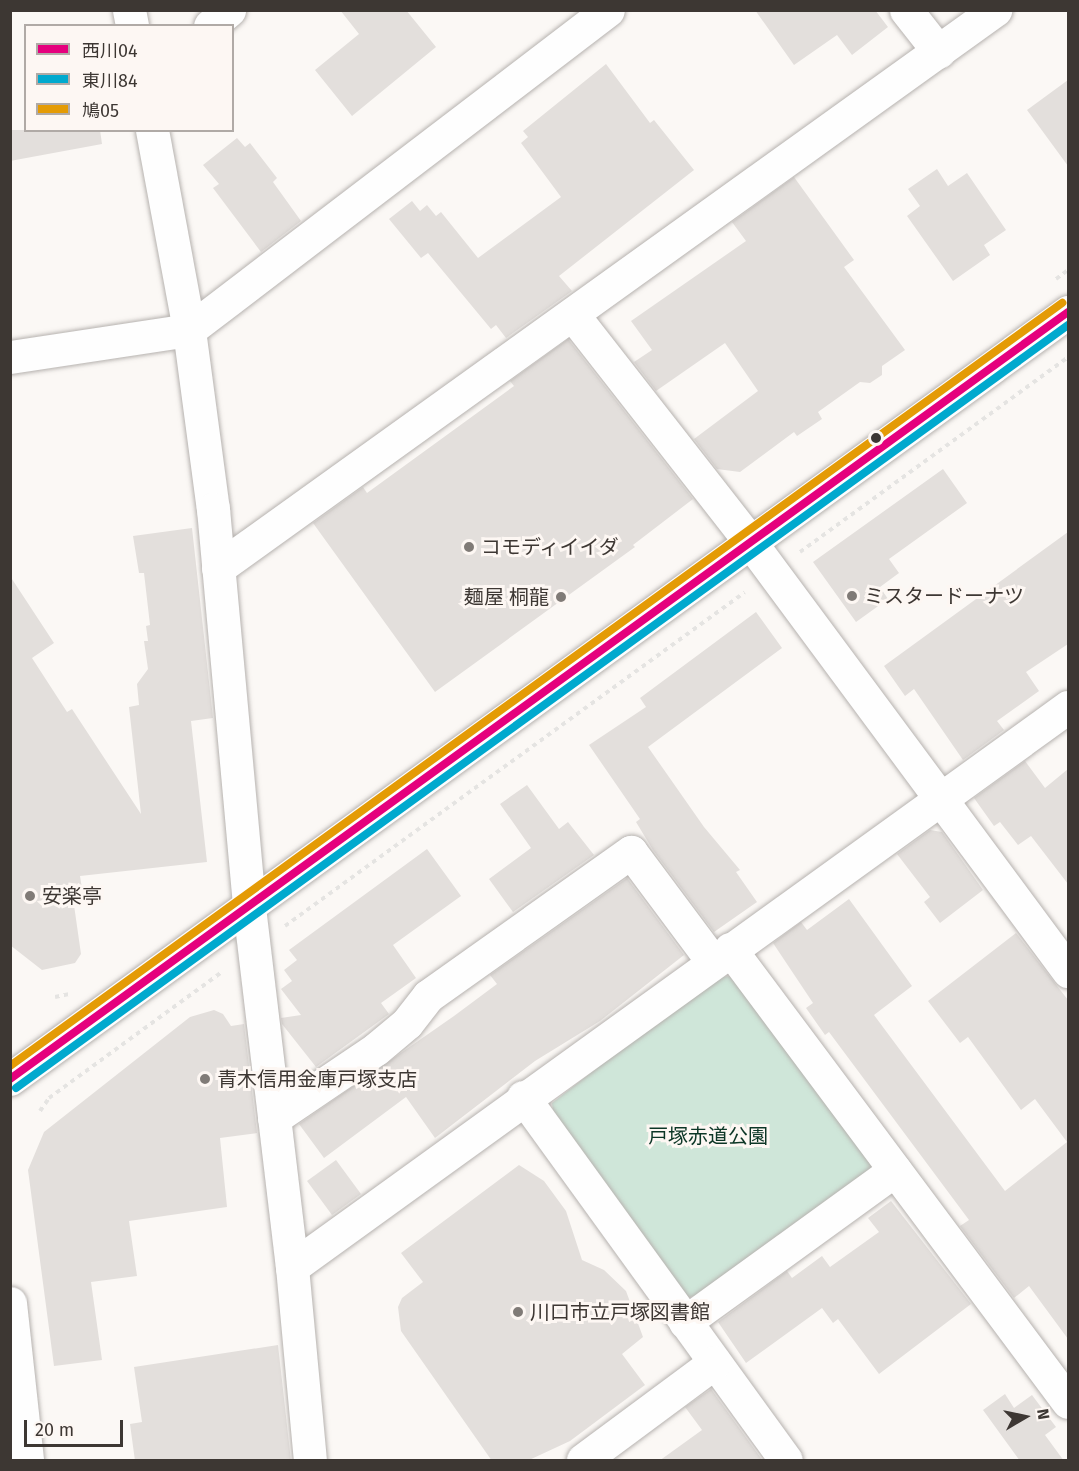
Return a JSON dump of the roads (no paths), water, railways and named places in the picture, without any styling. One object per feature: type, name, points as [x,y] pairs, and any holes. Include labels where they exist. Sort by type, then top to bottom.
[{"type":"street","points":[[212,24],[229,10]]},
{"type":"street","points":[[10,357],[189,330],[608,10]]},
{"type":"street","points":[[906,10],[939,52]]},
{"type":"street","points":[[218,568],[995,10]]},
{"type":"street","points":[[152,132],[189,330],[218,568],[249,907],[292,1267],[310,1461]]},
{"type":"street","points":[[10,1079],[1068,312]]},
{"type":"street","points":[[573,315],[750,543],[1068,971]]},
{"type":"street","points":[[292,1267],[523,1097],[1068,706]]},
{"type":"street","points":[[274,1118],[376,1049],[407,1023],[429,996],[631,852],[721,956],[895,1170],[1068,1402]]},
{"type":"street","points":[[523,1097],[786,1461]]},
{"type":"street","points":[[685,1322],[895,1170]]},
{"type":"street","points":[[10,1303],[27,1461]]},
{"type":"street","points":[[583,1461],[715,1362]]},
{"type":"place","name":"コモディイイダ","points":[[469,547]]},
{"type":"place","name":"ミスタードーナツ","points":[[852,596]]},
{"type":"place","name":"麺屋 桐龍","points":[[561,597]]},
{"type":"place","name":"安楽亭","points":[[30,896]]},
{"type":"place","name":"青木信用金庫戸塚支店","points":[[205,1079]]},
{"type":"place","name":"川口市立戸塚図書館","points":[[518,1312]]},
{"type":"park label","name":"戸塚赤道公園","points":[[708,1136]]}]
